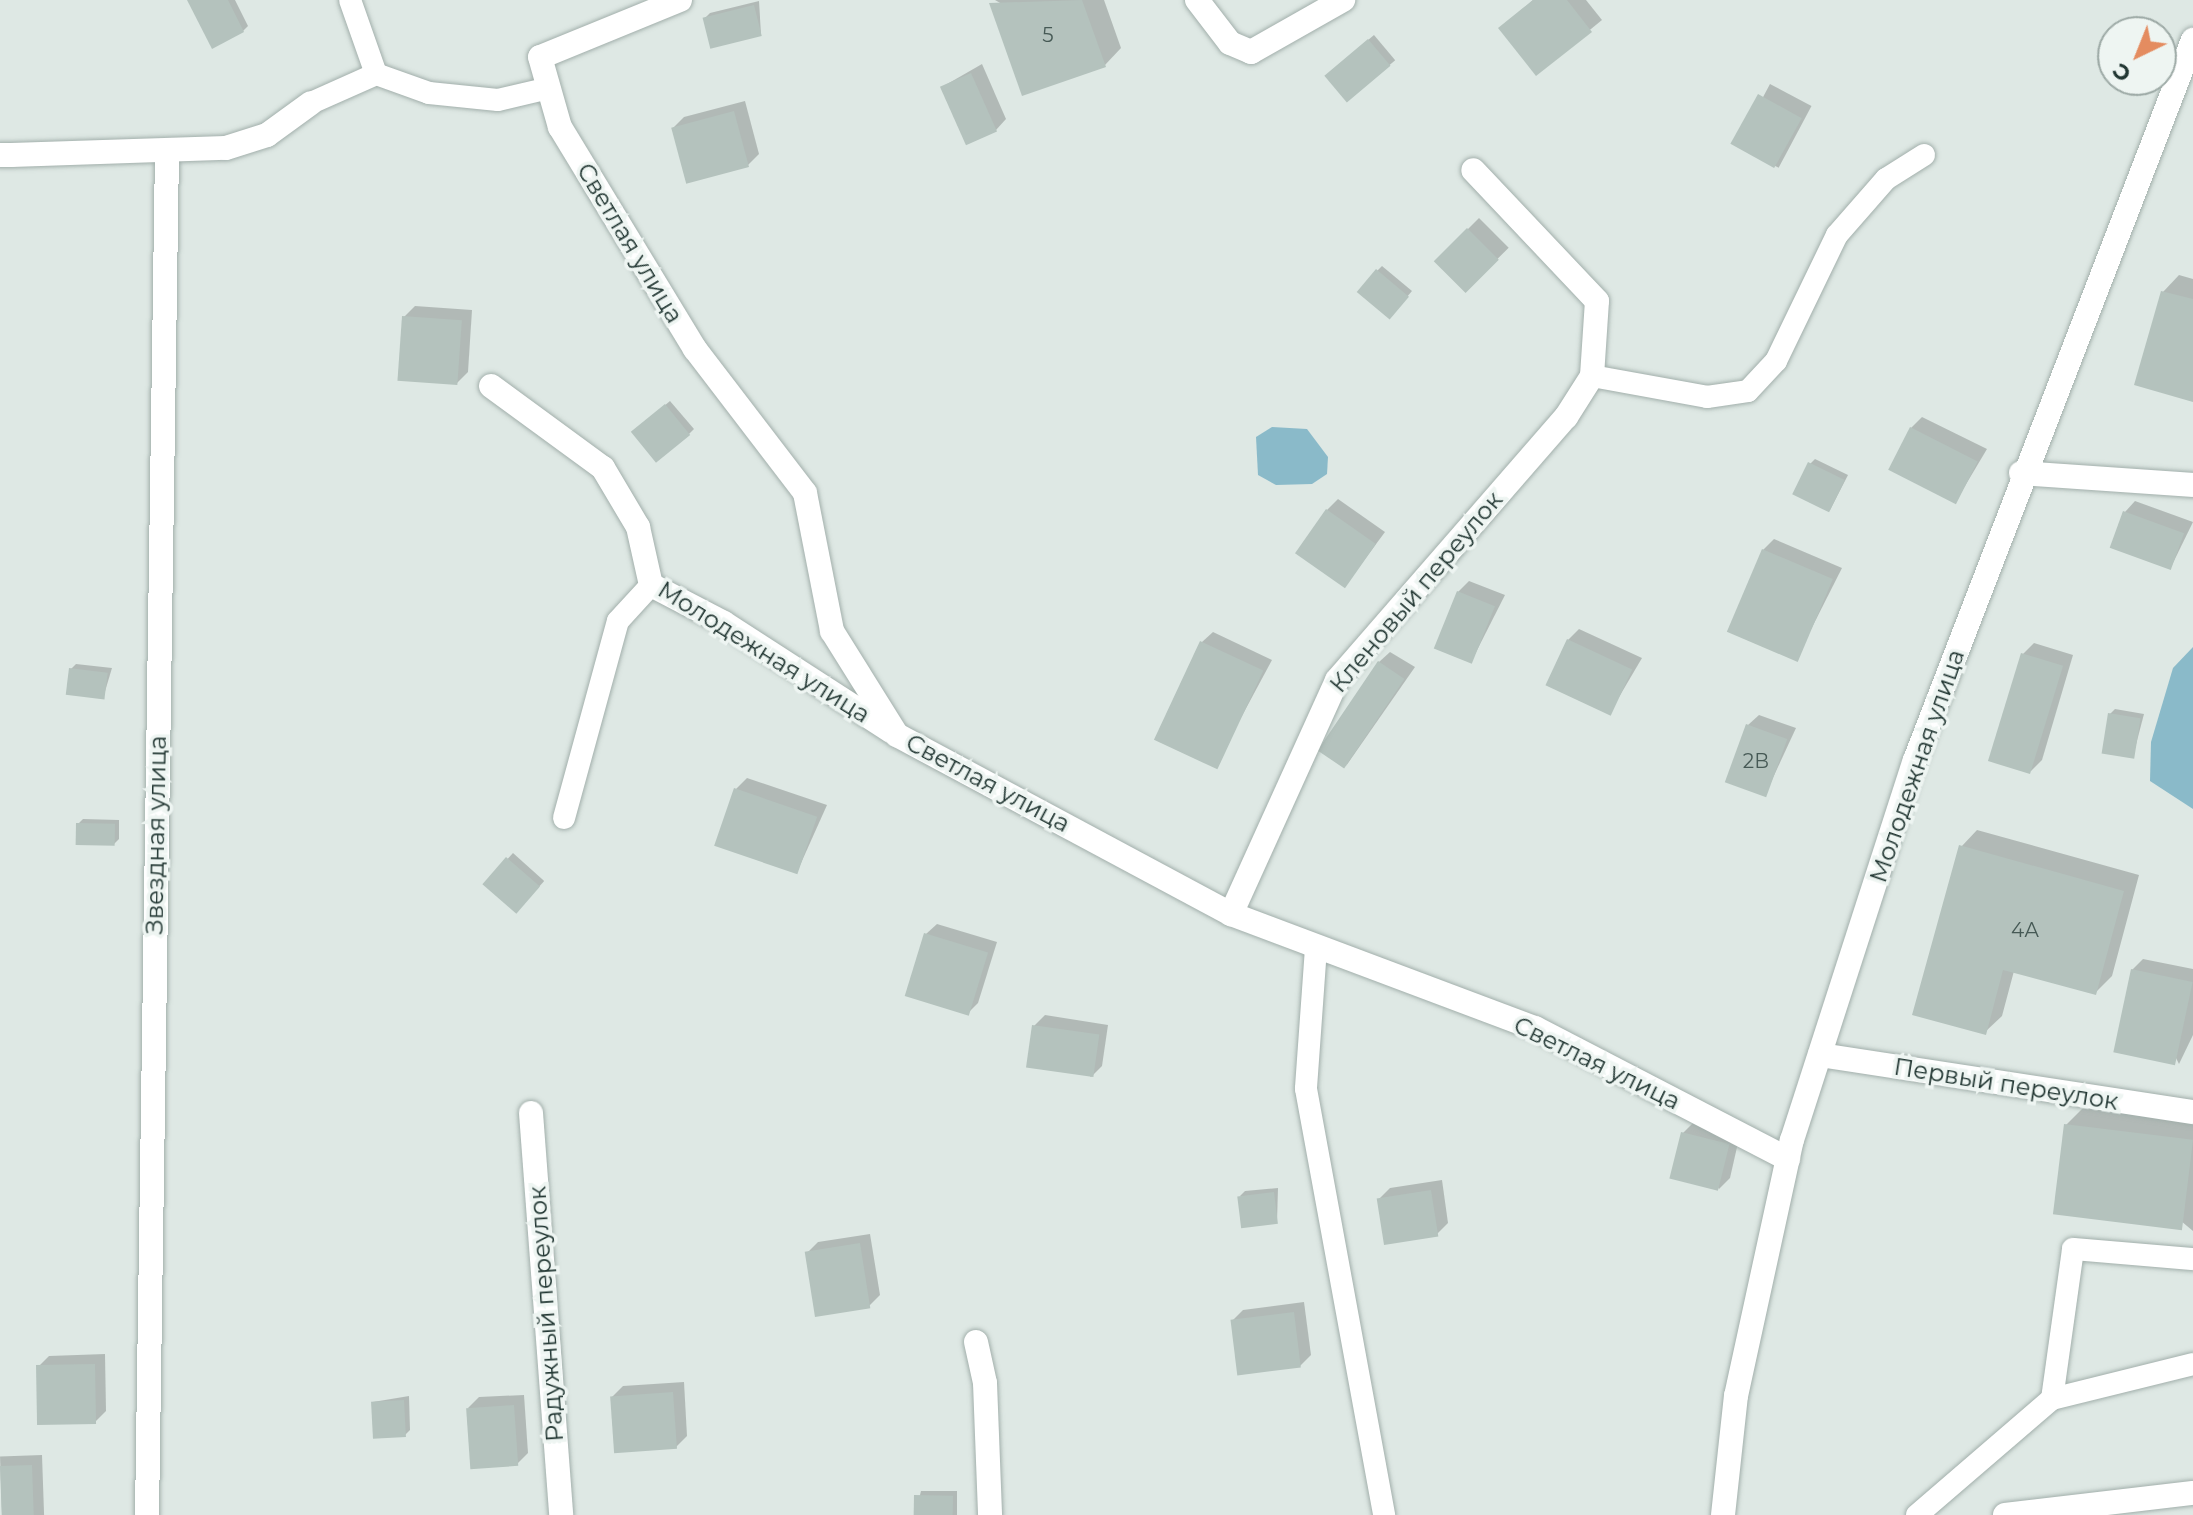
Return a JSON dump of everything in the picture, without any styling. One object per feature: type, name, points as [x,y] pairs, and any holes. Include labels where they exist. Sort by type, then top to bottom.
[{"type":"street","name":"Светлая улица","points":[[680,0],[540,57],[560,127],[695,349],[805,493],[832,631],[897,735],[1231,914],[1535,1028],[1788,1159]]},
{"type":"street","points":[[1197,0],[1230,43],[1251,52],[1343,0]]},
{"type":"street","name":"Молодежная улица","points":[[1723,1515],[1736,1396],[1788,1159],[1820,1055],[1915,760],[2021,473],[2193,40]]},
{"type":"street","points":[[5,155],[167,155],[267,135],[311,103]]},
{"type":"street","name":"Звездная улица","points":[[147,1515],[167,155]]},
{"type":"street","points":[[1473,170],[1597,301],[1592,376]]},
{"type":"street","name":"Кленовый переулок","points":[[1231,914],[1337,680],[1566,417],[1592,376]]},
{"type":"street","name":"Молодежная улица","points":[[491,386],[603,468],[638,527],[651,585],[724,623],[897,735]]},
{"type":"street","points":[[2021,473],[2193,485]]},
{"type":"street","name":"Первый переулок","points":[[1820,1055],[2193,1112]]},
{"type":"street","name":"Радужный переулок","points":[[531,1113],[561,1515]]},
{"type":"street","points":[[976,1342],[985,1383],[990,1515]]},
{"type":"street","points":[[2005,1515],[2193,1493]]},
{"type":"lane","points":[[350,0],[376,74]]},
{"type":"lane","points":[[311,103],[376,74],[429,93],[498,100],[549,88]]},
{"type":"lane","points":[[1592,376],[1707,397],[1748,391],[1776,361],[1837,235],[1886,179],[1924,155]]},
{"type":"lane","points":[[564,818],[618,621],[651,585]]},
{"type":"lane","points":[[1316,948],[1306,1089],[1384,1515]]},
{"type":"lane","points":[[2052,1399],[2073,1249],[2193,1259]]},
{"type":"lane","points":[[1917,1515],[2052,1399],[2193,1364]]},
{"type":"water","points":[[1272,427],[1307,429],[1328,457],[1327,474],[1312,484],[1276,485],[1258,475],[1256,437]]},
{"type":"water","points":[[2193,647],[2193,809],[2150,781],[2151,742],[2173,668]]},
{"type":"building","points":[[187,0],[228,0],[244,32],[212,49]]},
{"type":"building","points":[[1082,0],[1106,67],[1022,96],[989,3]]},
{"type":"building","points":[[1533,0],[1567,0],[1592,32],[1536,76],[1498,28]]},
{"type":"building","points":[[754,5],[762,36],[710,49],[703,18]]},
{"type":"building","points":[[1368,39],[1390,66],[1347,102],[1324,76]]},
{"type":"building","points":[[971,73],[997,131],[966,145],[940,87]]},
{"type":"building","points":[[1758,94],[1802,118],[1774,168],[1730,144]]},
{"type":"building","points":[[734,111],[749,167],[686,184],[671,128]]},
{"type":"building","points":[[1467,228],[1499,260],[1466,293],[1434,261]]},
{"type":"building","points":[[1376,269],[1409,297],[1390,320],[1357,292]]},
{"type":"building","points":[[2161,291],[2193,299],[2193,402],[2134,385]]},
{"type":"building","points":[[402,316],[462,320],[457,385],[397,381]]},
{"type":"building","points":[[665,404],[690,435],[656,463],[631,432]]},
{"type":"building","points":[[1910,427],[1978,462],[1956,504],[1888,470]]},
{"type":"building","points":[[1808,462],[1845,480],[1829,512],[1792,494]]},
{"type":"building","points":[[1326,509],[1376,544],[1345,588],[1295,553]]},
{"type":"building","points":[[2123,511],[2184,533],[2171,570],[2110,548]]},
{"type":"building","points":[[1762,549],[1833,579],[1798,662],[1727,632]]},
{"type":"building","points":[[1457,591],[1495,606],[1472,664],[1434,648]]},
{"type":"building","points":[[1567,639],[1632,669],[1611,716],[1545,685]]},
{"type":"building","points":[[1200,641],[1263,671],[1217,769],[1154,740]]},
{"type":"building","points":[[2021,653],[2063,666],[2030,774],[1988,761]]},
{"type":"building","points":[[1378,661],[1405,679],[1344,768],[1318,751]]},
{"type":"building","points":[[69,668],[108,673],[104,700],[66,695]]},
{"type":"building","points":[[2108,713],[2141,718],[2134,759],[2102,753]]},
{"type":"building","points":[[1746,724],[1787,739],[1766,797],[1725,782]]},
{"type":"building","points":[[734,788],[817,817],[797,874],[714,846]]},
{"type":"building","points":[[76,823],[115,824],[115,846],[76,845]]},
{"type":"building","points":[[1959,845],[2124,891],[2096,995],[2003,970],[1986,1035],[1912,1015]]},
{"type":"building","points":[[506,857],[540,887],[516,914],[482,884]]},
{"type":"building","points":[[924,933],[988,953],[969,1016],[905,996]]},
{"type":"building","points":[[2131,969],[2193,982],[2175,1065],[2113,1052]]},
{"type":"building","points":[[1032,1025],[1099,1034],[1093,1077],[1026,1068]]},
{"type":"building","points":[[2064,1124],[2193,1140],[2182,1230],[2053,1214]]},
{"type":"building","points":[[1681,1132],[1730,1144],[1718,1191],[1669,1179]]},
{"type":"building","points":[[1431,1190],[1438,1236],[1384,1245],[1377,1199]]},
{"type":"building","points":[[1274,1192],[1278,1224],[1241,1228],[1237,1197]]},
{"type":"building","points":[[860,1243],[870,1308],[815,1317],[805,1252]]},
{"type":"building","points":[[1294,1312],[1301,1368],[1237,1375],[1230,1320]]},
{"type":"building","points":[[95,1364],[96,1424],[37,1425],[36,1365]]},
{"type":"building","points":[[673,1392],[677,1449],[614,1453],[610,1396]]},
{"type":"building","points":[[404,1400],[406,1437],[373,1439],[371,1402]]},
{"type":"building","points":[[514,1405],[518,1466],[470,1469],[466,1408]]},
{"type":"building","points":[[32,1465],[34,1515],[2,1515],[0,1466]]},
{"type":"building","points":[[914,1495],[953,1496],[953,1515],[914,1515]]}]
